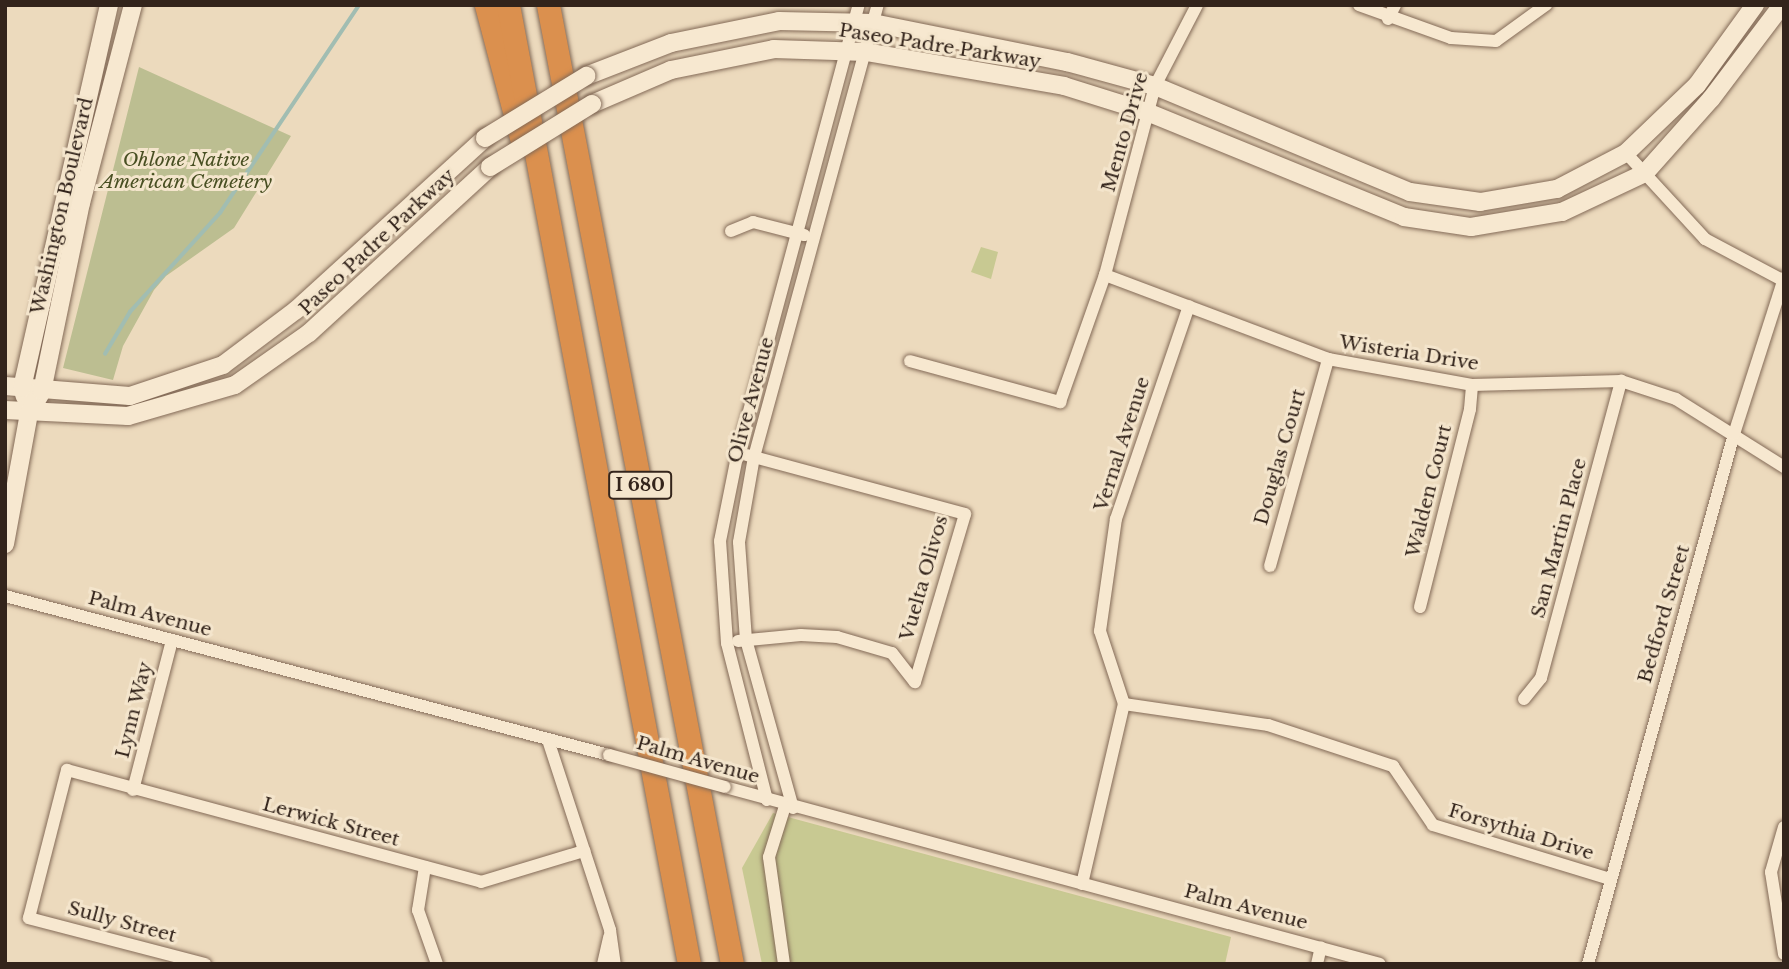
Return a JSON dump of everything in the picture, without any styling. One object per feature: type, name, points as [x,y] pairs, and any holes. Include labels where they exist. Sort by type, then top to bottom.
[{"type":"highway","points":[[486,5],[516,130],[541,178]]},
{"type":"highway","name":"I 680","points":[[508,5],[690,964]]},
{"type":"highway","name":"I 680","points":[[548,5],[732,964]]},
{"type":"main road","name":"Washington Boulevard","points":[[29,414],[14,387],[110,5]]},
{"type":"main road","name":"Washington Boulevard","points":[[5,544],[29,414],[42,391],[81,203],[133,5]]},
{"type":"main road","name":"Paseo Padre Parkway","points":[[14,387],[130,396],[223,365],[296,310],[485,138],[586,76],[671,43],[779,21],[856,14],[873,23],[1067,62],[1154,86],[1410,192],[1480,202],[1557,188],[1626,153],[1697,85],[1755,5]]},
{"type":"main road","name":"Paseo Padre Parkway","points":[[5,410],[29,414],[128,416],[235,385],[309,333],[490,167],[592,104],[671,70],[775,49],[847,50],[1064,86],[1147,112],[1404,217],[1471,227],[1562,212],[1645,173],[1711,99],[1782,5]]},
{"type":"street","name":"Olive Avenue","points":[[789,807],[746,640],[739,542],[754,457],[878,5]]},
{"type":"street","name":"Mento Drive","points":[[910,361],[1060,402],[1105,275],[1154,86],[1197,5]]},
{"type":"street","points":[[1359,5],[1388,19],[1451,38],[1496,41],[1546,5]]},
{"type":"street","points":[[1388,19],[1395,5]]},
{"type":"street","name":"Olive Avenue","points":[[767,800],[727,643],[720,541],[738,452],[856,14]]},
{"type":"street","points":[[1626,153],[1705,239],[1783,280]]},
{"type":"street","points":[[731,231],[753,222],[814,238]]},
{"type":"street","name":"Wisteria Drive","points":[[1105,275],[1328,359],[1472,385],[1621,382],[1676,399],[1784,467]]},
{"type":"street","name":"Bedford Street","points":[[1588,964],[1734,434],[1783,280]]},
{"type":"street","name":"Vernal Avenue","points":[[1124,704],[1100,631],[1116,519],[1189,306]]},
{"type":"street","name":"Douglas Court","points":[[1270,566],[1328,359]]},
{"type":"street","name":"San Martin Place","points":[[1524,699],[1541,678],[1621,382]]},
{"type":"street","name":"Walden Court","points":[[1420,607],[1470,409],[1472,385]]},
{"type":"street","name":"Vuelta Olivos","points":[[727,643],[802,635],[837,637],[891,653],[915,682],[965,514],[738,452]]},
{"type":"street","name":"Palm Avenue","points":[[5,596],[609,755],[789,807],[1380,964]]},
{"type":"street","name":"Lynn Way","points":[[133,790],[172,640]]},
{"type":"street","points":[[1082,884],[1124,704]]},
{"type":"street","name":"Forsythia Drive","points":[[1124,704],[1268,725],[1393,766],[1433,825],[1610,879]]},
{"type":"street","points":[[548,740],[610,930],[615,964]]},
{"type":"street","name":"Lerwick Street","points":[[29,918],[67,771],[481,882],[584,850]]},
{"type":"street","points":[[784,964],[769,857],[778,822],[789,807]]},
{"type":"street","points":[[1784,827],[1778,873],[1784,954]]},
{"type":"street","points":[[425,867],[418,910],[437,964]]},
{"type":"street","name":"Sully Street","points":[[29,918],[205,964]]},
{"type":"street","points":[[603,964],[610,930]]},
{"type":"street","points":[[1317,964],[1321,947]]},
{"type":"green space","name":"Ohlone Native American Cemetery","points":[[139,67],[291,136],[234,228],[166,276],[154,290],[123,346],[113,380],[63,368]]},
{"type":"green space","points":[[981,247],[998,252],[991,279],[971,272]]},
{"type":"green space","points":[[773,813],[1231,937],[1225,964],[762,964],[742,868]]},
{"type":"waterway","points":[[105,354],[130,312],[220,213],[359,5]]}]
